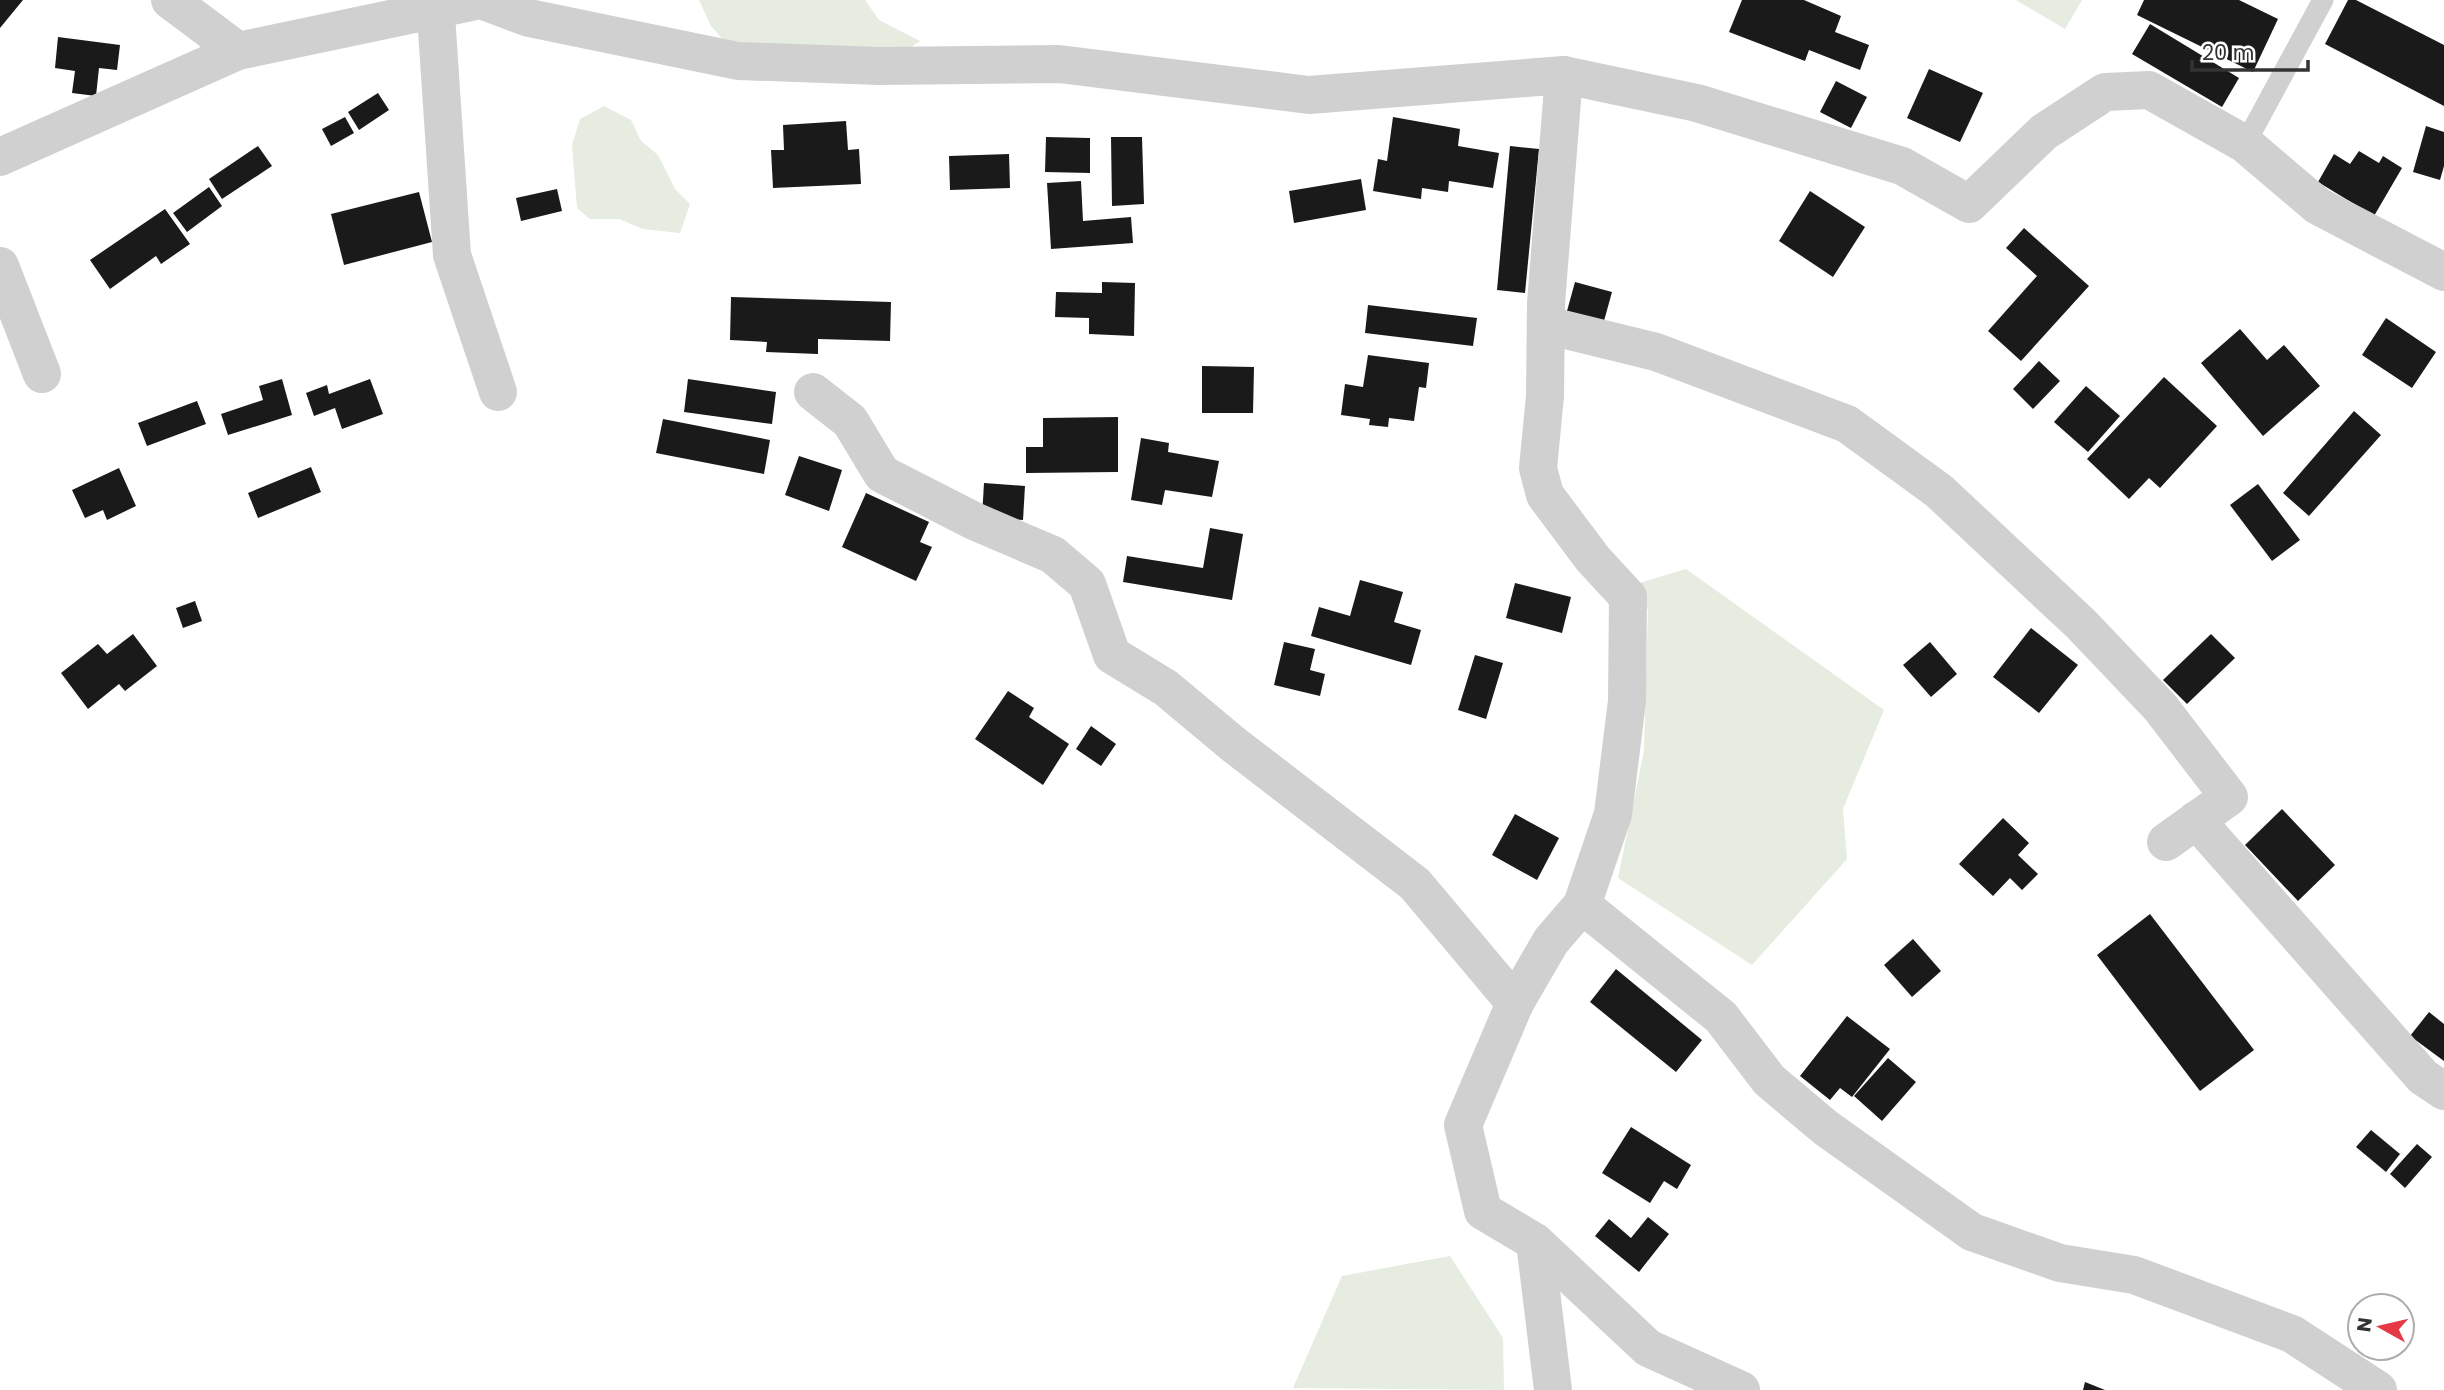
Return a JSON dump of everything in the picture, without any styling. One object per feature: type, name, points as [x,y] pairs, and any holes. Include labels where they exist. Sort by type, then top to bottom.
[{"type":"street","points":[[170,0],[237,51]]},
{"type":"street","points":[[0,157],[237,51],[435,5],[481,0],[529,18],[738,61],[879,66],[1059,64],[1309,95],[1564,75],[1697,103],[1902,166],[1969,204],[2044,132],[2105,92],[2149,90],[2245,144],[2318,206],[2444,272]]},
{"type":"street","points":[[435,5],[452,255],[498,392]]},
{"type":"street","points":[[1564,75],[1546,325],[1545,396],[1538,468],[1545,495],[1594,559],[1628,597],[1627,688],[1622,762],[1613,814],[1582,905],[1551,941],[1516,1003],[1462,1125],[1483,1211],[1535,1242],[1648,1348],[1741,1390]]},
{"type":"street","points":[[0,266],[43,374]]},
{"type":"street","points":[[1546,325],[1656,352],[1847,424],[1939,491],[2081,624],[2160,707],[2229,797],[2181,831],[2423,1077],[2444,1091]]},
{"type":"street","points":[[813,391],[850,421],[882,474],[974,521],[1053,555],[1087,584],[1112,655],[1166,688],[1233,744],[1415,884],[1516,1003]]},
{"type":"street","points":[[1582,905],[1721,1017],[1769,1080],[1807,1112],[1972,1232],[2060,1263],[2134,1275],[2292,1334],[2378,1390]]},
{"type":"street","points":[[1535,1242],[1553,1390]]},
{"type":"lane","points":[[2245,144],[2323,0]]},
{"type":"shaded area","points":[[699,0],[865,0],[879,20],[920,41],[905,51],[726,43],[711,26]]},
{"type":"shaded area","points":[[2016,0],[2082,0],[2065,29]]},
{"type":"shaded area","points":[[604,106],[631,120],[641,141],[658,155],[675,189],[690,204],[680,233],[643,229],[619,219],[590,219],[577,208],[572,145],[580,119]]},
{"type":"shaded area","points":[[1686,569],[1884,710],[1843,809],[1847,859],[1752,965],[1618,878],[1644,751],[1648,610],[1636,584]]},
{"type":"shaded area","points":[[1450,1256],[1503,1338],[1504,1390],[1293,1388],[1342,1276]]},
{"type":"building","points":[[0,0],[23,0],[0,28]]},
{"type":"building","points":[[1742,0],[1804,0],[1841,16],[1835,32],[1869,45],[1860,70],[1809,50],[1805,61],[1729,32]]},
{"type":"building","points":[[2144,0],[2239,0],[2278,19],[2253,72],[2137,15]]},
{"type":"building","points":[[2348,0],[2356,0],[2444,45],[2444,106],[2325,44]]},
{"type":"building","points":[[2150,24],[2239,78],[2222,107],[2132,54]]},
{"type":"building","points":[[58,37],[120,45],[117,70],[99,68],[96,96],[72,93],[75,71],[55,68]]},
{"type":"building","points":[[1929,69],[1983,93],[1960,142],[1907,118]]},
{"type":"building","points":[[1836,81],[1867,97],[1851,128],[1820,112]]},
{"type":"building","points":[[378,93],[389,110],[359,130],[348,112]]},
{"type":"building","points":[[345,117],[354,133],[331,146],[322,129]]},
{"type":"building","points":[[1393,117],[1460,129],[1458,146],[1499,153],[1493,188],[1449,181],[1448,192],[1422,188],[1421,199],[1373,191],[1378,159],[1387,161]]},
{"type":"building","points":[[846,121],[848,150],[859,149],[861,184],[773,188],[771,150],[784,150],[783,125]]},
{"type":"building","points":[[2426,126],[2444,132],[2444,166],[2440,180],[2413,172]]},
{"type":"building","points":[[1046,137],[1090,138],[1090,173],[1045,172]]},
{"type":"building","points":[[1111,137],[1142,137],[1144,204],[1112,206]]},
{"type":"building","points":[[258,146],[272,166],[222,199],[209,179]]},
{"type":"building","points":[[1510,146],[1539,149],[1525,293],[1497,290]]},
{"type":"building","points":[[2359,151],[2379,163],[2383,156],[2402,168],[2374,216],[2318,182],[2334,154],[2350,164]]},
{"type":"building","points":[[1009,154],[1010,188],[950,190],[949,156]]},
{"type":"building","points":[[1361,179],[1366,210],[1294,223],[1289,191]]},
{"type":"building","points":[[1081,181],[1083,221],[1131,217],[1133,243],[1051,249],[1047,183]]},
{"type":"building","points":[[209,187],[222,206],[187,232],[173,213]]},
{"type":"building","points":[[557,189],[562,211],[521,221],[516,198]]},
{"type":"building","points":[[1810,191],[1865,227],[1833,277],[1779,241]]},
{"type":"building","points":[[419,192],[432,242],[344,265],[331,214]]},
{"type":"building","points":[[165,209],[190,244],[161,264],[156,256],[110,289],[90,260]]},
{"type":"building","points":[[2024,228],[2089,286],[2021,361],[1988,331],[2037,276],[2006,248]]},
{"type":"building","points":[[1102,282],[1135,283],[1134,336],[1089,334],[1089,318],[1055,317],[1056,292],[1102,293]]},
{"type":"building","points":[[1575,282],[1612,292],[1604,321],[1567,311]]},
{"type":"building","points":[[731,297],[891,302],[890,341],[818,339],[818,354],[766,352],[767,342],[730,340]]},
{"type":"building","points":[[1368,305],[1477,318],[1473,346],[1365,333]]},
{"type":"building","points":[[2386,318],[2436,352],[2412,388],[2362,355]]},
{"type":"building","points":[[2240,329],[2267,360],[2284,345],[2320,386],[2263,436],[2201,363]]},
{"type":"building","points":[[1368,355],[1429,363],[1426,388],[1419,387],[1414,421],[1389,418],[1388,427],[1369,425],[1370,419],[1341,415],[1345,384],[1363,387]]},
{"type":"building","points":[[2039,361],[2060,381],[2033,409],[2013,389]]},
{"type":"building","points":[[1202,366],[1254,367],[1253,413],[1202,413]]},
{"type":"building","points":[[2164,377],[2217,426],[2160,488],[2149,478],[2129,499],[2087,459]]},
{"type":"building","points":[[282,379],[292,415],[228,435],[221,414],[263,400],[259,386]]},
{"type":"building","points":[[370,379],[383,414],[342,429],[335,408],[314,416],[306,393],[327,385],[329,394]]},
{"type":"building","points":[[688,379],[776,392],[772,424],[684,412]]},
{"type":"building","points":[[2086,386],[2120,416],[2088,452],[2054,422]]},
{"type":"building","points":[[197,401],[206,424],[147,446],[138,423]]},
{"type":"building","points":[[2354,411],[2381,435],[2309,516],[2283,493]]},
{"type":"building","points":[[1118,417],[1118,472],[1026,473],[1026,447],[1043,447],[1043,418]]},
{"type":"building","points":[[663,419],[770,440],[764,474],[656,453]]},
{"type":"building","points":[[1141,438],[1169,443],[1168,452],[1219,461],[1212,497],[1165,490],[1162,505],[1131,500]]},
{"type":"building","points":[[799,456],[842,470],[829,511],[785,495]]},
{"type":"building","points":[[311,467],[321,492],[258,518],[248,493]]},
{"type":"building","points":[[119,468],[136,506],[107,520],[103,510],[85,518],[72,490]]},
{"type":"building","points":[[984,483],[1025,486],[1023,520],[982,517]]},
{"type":"building","points":[[2258,484],[2300,540],[2272,561],[2230,505]]},
{"type":"building","points":[[866,493],[929,522],[920,542],[932,547],[916,581],[842,547]]},
{"type":"building","points":[[1210,528],[1243,534],[1232,600],[1123,582],[1127,556],[1203,568]]},
{"type":"building","points":[[1360,580],[1403,592],[1394,622],[1421,630],[1411,665],[1311,636],[1319,607],[1350,616]]},
{"type":"building","points":[[1515,583],[1571,597],[1562,633],[1506,618]]},
{"type":"building","points":[[195,601],[202,621],[183,628],[176,608]]},
{"type":"building","points":[[2031,628],[2078,665],[2039,713],[1993,677]]},
{"type":"building","points":[[133,634],[157,666],[125,691],[119,684],[88,709],[61,673],[98,644],[107,654]]},
{"type":"building","points":[[2211,634],[2235,658],[2187,704],[2163,680]]},
{"type":"building","points":[[1284,642],[1315,649],[1310,670],[1325,674],[1320,696],[1274,685]]},
{"type":"building","points":[[1930,642],[1957,674],[1931,697],[1903,665]]},
{"type":"building","points":[[1475,655],[1503,663],[1486,719],[1458,710]]},
{"type":"building","points":[[1008,691],[1034,708],[1029,717],[1069,744],[1043,785],[975,739]]},
{"type":"building","points":[[1091,726],[1116,744],[1101,766],[1076,749]]},
{"type":"building","points":[[2282,809],[2335,865],[2298,901],[2245,845]]},
{"type":"building","points":[[1515,814],[1559,838],[1537,880],[1492,855]]},
{"type":"building","points":[[2003,818],[2029,843],[2018,855],[2038,874],[2022,890],[2010,878],[1993,896],[1959,864]]},
{"type":"building","points":[[2150,914],[2254,1050],[2200,1091],[2097,955]]},
{"type":"building","points":[[1913,939],[1941,971],[1912,997],[1884,965]]},
{"type":"building","points":[[1616,969],[1702,1040],[1676,1072],[1590,1002]]},
{"type":"building","points":[[2429,1012],[2444,1024],[2444,1061],[2410,1036]]},
{"type":"building","points":[[1847,1016],[1890,1049],[1852,1097],[1840,1088],[1830,1100],[1800,1076]]},
{"type":"building","points":[[1888,1058],[1916,1082],[1882,1121],[1854,1096]]},
{"type":"building","points":[[1631,1127],[1691,1165],[1677,1189],[1664,1181],[1650,1203],[1602,1173]]},
{"type":"building","points":[[2371,1130],[2400,1154],[2386,1172],[2356,1147]]},
{"type":"building","points":[[2417,1144],[2432,1157],[2405,1188],[2390,1174]]},
{"type":"building","points":[[1648,1217],[1669,1234],[1639,1272],[1595,1236],[1609,1219],[1631,1238]]},
{"type":"building","points":[[2085,1382],[2105,1390],[2083,1390]]}]
